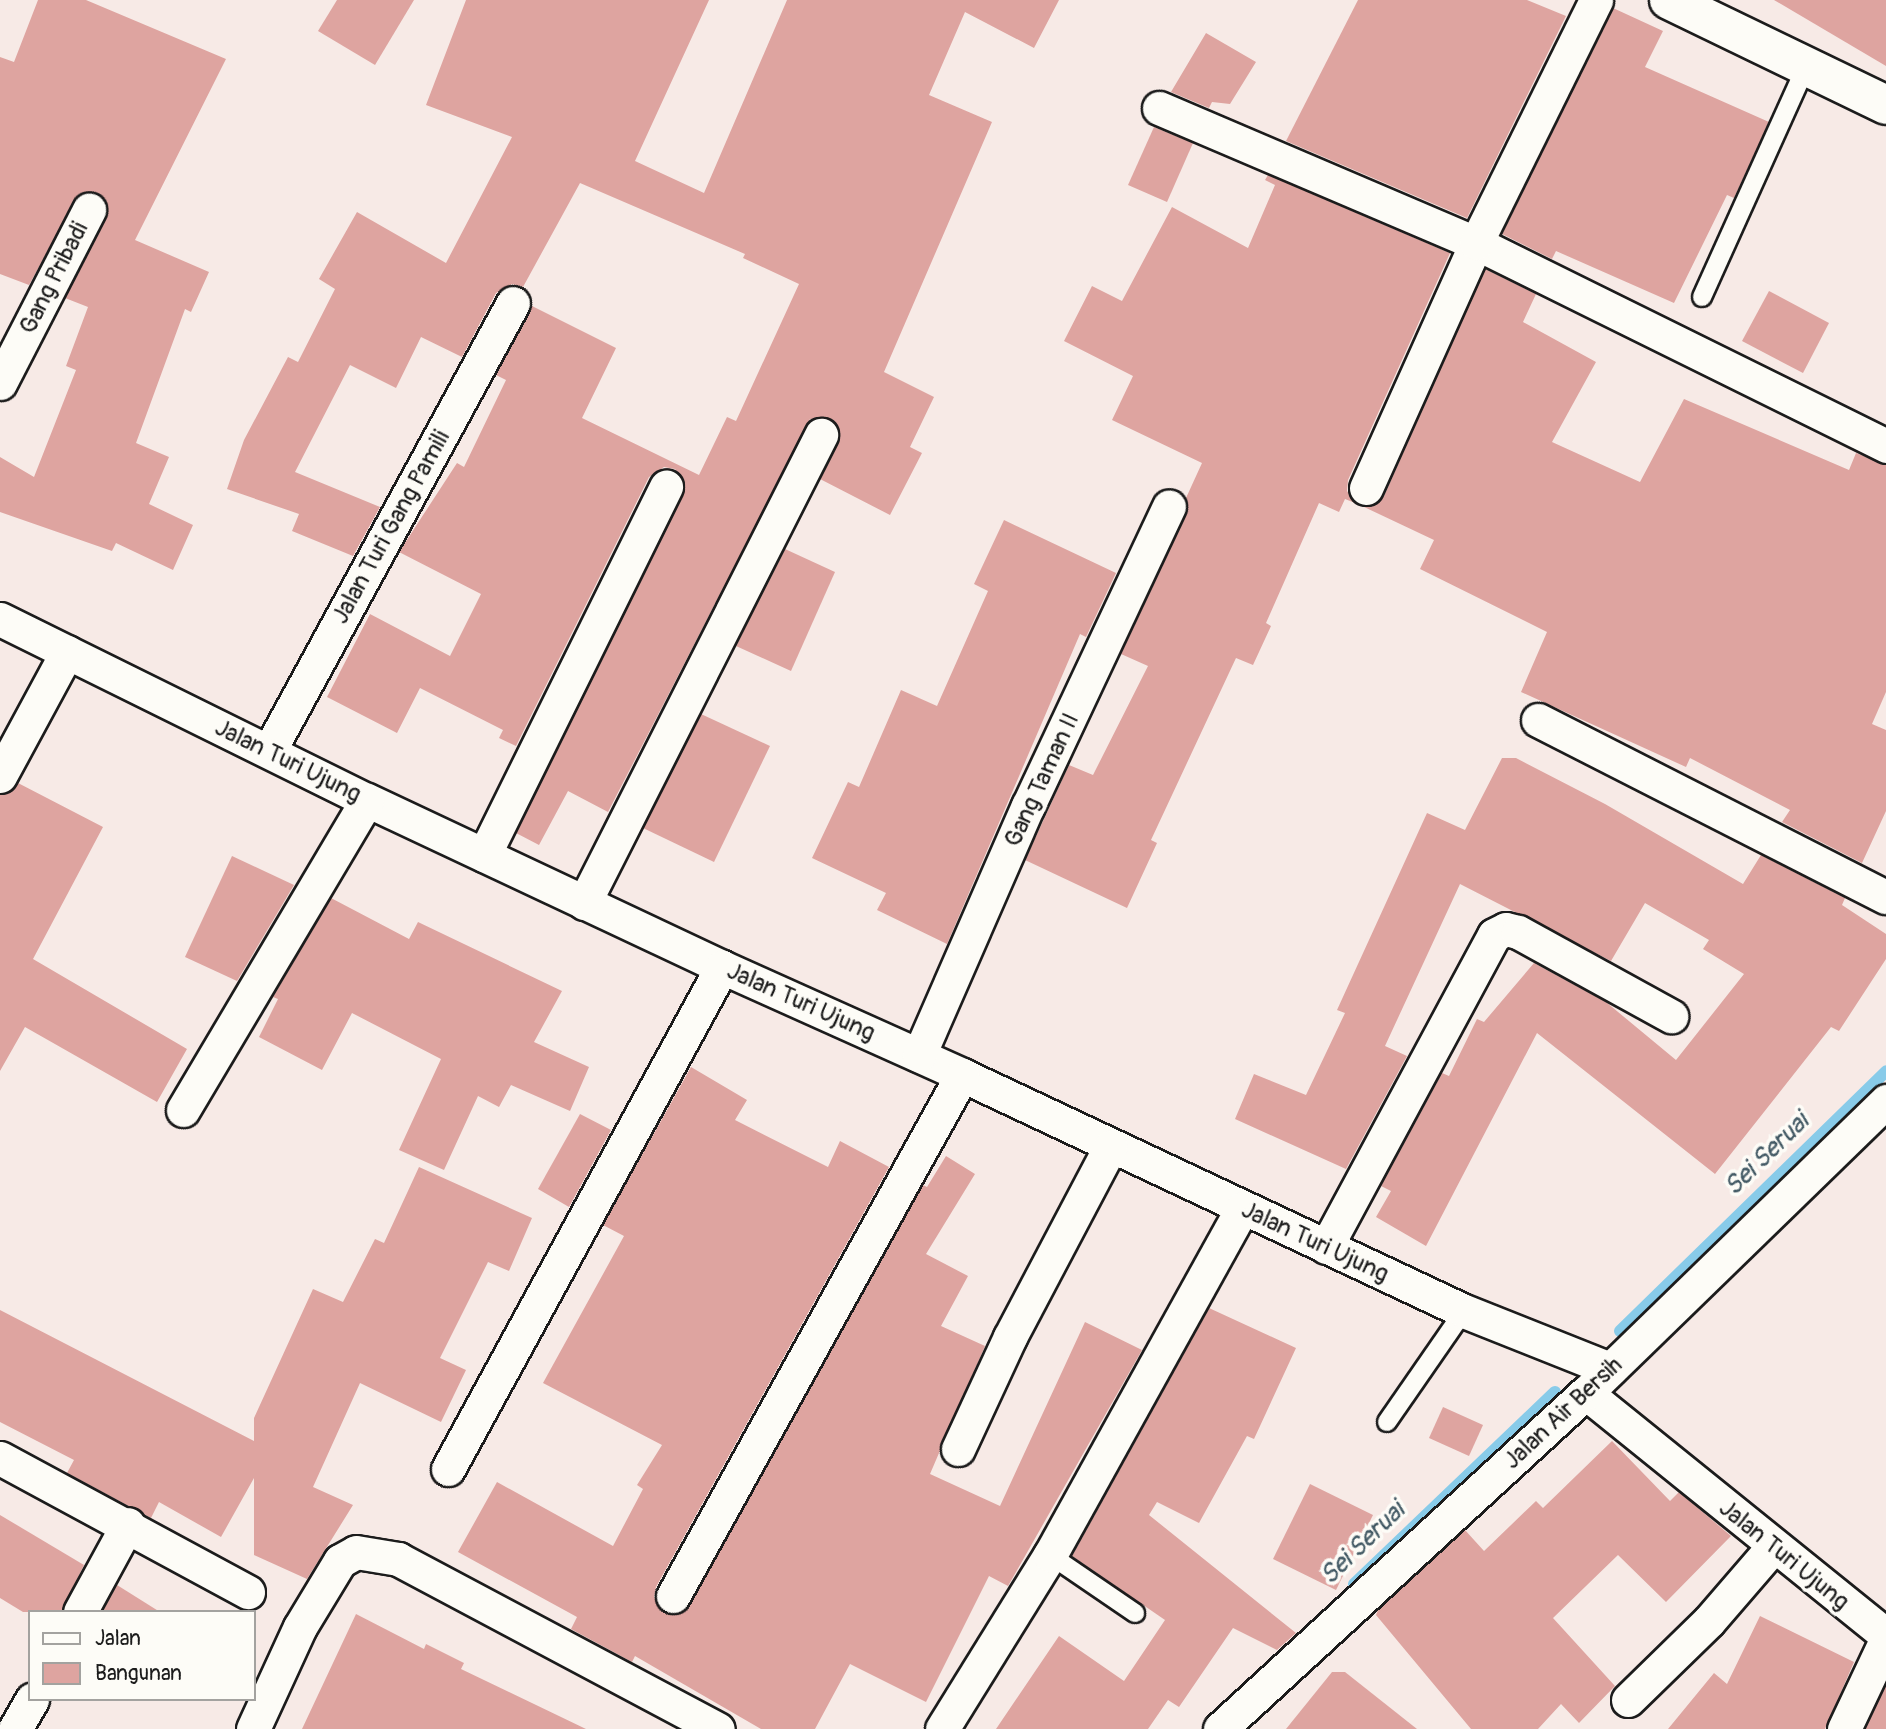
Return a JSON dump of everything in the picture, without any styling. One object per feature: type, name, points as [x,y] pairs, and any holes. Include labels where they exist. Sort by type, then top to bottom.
[{"type":"street","points":[[1366,488],[1476,243],[1596,0]]},
{"type":"street","points":[[1693,5],[1806,67],[1886,105]]},
{"type":"street","points":[[1160,108],[1476,243],[1886,446]]},
{"type":"street","name":"Gang Pribadi","points":[[0,383],[89,211]]},
{"type":"street","name":"Jalan Turi Gang Pamili","points":[[269,751],[513,303]]},
{"type":"street","points":[[584,903],[821,435]]},
{"type":"street","points":[[484,855],[666,486]]},
{"type":"street","name":"Gang Taman II","points":[[919,1055],[1028,806],[1169,506]]},
{"type":"street","name":"Jalan Turi Ujung","points":[[0,619],[367,800],[584,903],[919,1055],[1464,1311],[1610,1369]]},
{"type":"street","points":[[0,776],[67,652]]},
{"type":"street","points":[[1538,720],[1886,897]]},
{"type":"street","points":[[183,1110],[367,800]]},
{"type":"street","points":[[1326,1247],[1494,935],[1506,929],[1518,932],[1671,1016]]},
{"type":"street","points":[[448,1469],[722,967]]},
{"type":"street","points":[[673,1596],[962,1075]]},
{"type":"street","name":"Jalan Air Bersih","points":[[1234,1725],[1586,1393],[1886,1101]]},
{"type":"street","points":[[958,1449],[1010,1338],[1110,1147]]},
{"type":"street","points":[[942,1729],[1050,1555],[1242,1209]]},
{"type":"street","name":"Jalan Turi Ujung","points":[[1586,1393],[1772,1548],[1886,1638]]},
{"type":"street","points":[[0,1458],[128,1524],[248,1592]]},
{"type":"street","points":[[81,1610],[128,1524]]},
{"type":"street","points":[[1628,1700],[1709,1621],[1772,1548]]},
{"type":"street","points":[[253,1729],[300,1627],[340,1561],[356,1552],[398,1559],[718,1729]]},
{"type":"street","points":[[1844,1729],[1886,1638]]},
{"type":"street","points":[[15,1729],[31,1701]]},
{"type":"lane","points":[[1702,297],[1806,67]]},
{"type":"lane","points":[[1387,1422],[1464,1311]]},
{"type":"lane","points":[[1050,1555],[1135,1613]]},
{"type":"building","points":[[38,0],[86,0],[226,59],[135,240],[209,272],[191,312],[185,309],[136,443],[169,457],[149,504],[193,525],[173,570],[116,543],[112,551],[0,512],[0,457],[34,477],[76,370],[66,366],[88,307],[65,298],[108,210],[98,193],[79,194],[29,285],[0,274],[0,57],[14,62]]},
{"type":"building","points":[[337,0],[414,0],[375,65],[318,31]]},
{"type":"building","points":[[466,0],[709,0],[635,161],[704,193],[787,0],[1059,0],[1034,48],[965,12],[929,95],[992,122],[884,372],[934,397],[910,447],[922,453],[890,515],[820,479],[840,433],[829,418],[810,419],[608,812],[568,791],[539,845],[516,833],[683,495],[685,484],[675,469],[664,467],[649,477],[516,746],[499,738],[503,730],[420,688],[397,733],[327,697],[370,614],[450,656],[481,594],[399,552],[457,463],[464,467],[506,380],[496,375],[532,306],[616,348],[582,418],[699,475],[727,417],[736,421],[799,284],[743,258],[745,254],[580,183],[523,287],[512,284],[496,293],[462,357],[421,337],[396,388],[350,365],[295,472],[380,507],[353,556],[292,531],[299,514],[227,489],[244,440],[288,357],[298,362],[335,289],[319,279],[357,212],[446,263],[512,137],[426,105]]},
{"type":"building","points":[[1358,0],[1527,0],[1566,16],[1467,218],[1286,141]]},
{"type":"building","points":[[1774,0],[1886,0],[1886,66]]},
{"type":"building","points":[[1613,8],[1663,31],[1645,67],[1769,122],[1734,198],[1727,195],[1674,303],[1556,251],[1552,259],[1502,234]]},
{"type":"building","points":[[1206,33],[1256,62],[1230,104],[1212,102],[1209,108],[1171,92]]},
{"type":"building","points":[[1154,127],[1193,143],[1167,202],[1128,185]]},
{"type":"building","points":[[1268,175],[1450,253],[1348,480],[1347,491],[1355,503],[1345,499],[1339,512],[1319,503],[1266,623],[1271,626],[1253,665],[1236,658],[1151,840],[1157,843],[1127,908],[1025,860],[1069,765],[1093,775],[1148,666],[1121,654],[1186,514],[1186,498],[1202,463],[1112,420],[1133,376],[1064,341],[1092,286],[1122,301],[1172,207],[1248,248],[1275,185],[1265,180]]},
{"type":"building","points":[[1485,269],[1536,294],[1523,322],[1596,362],[1552,442],[1640,482],[1684,399],[1849,470],[1856,453],[1886,465],[1886,692],[1872,724],[1886,730],[1886,811],[1862,863],[1782,822],[1790,810],[1690,758],[1686,767],[1521,692],[1547,632],[1420,569],[1434,540],[1362,506],[1377,504],[1384,496]]},
{"type":"building","points":[[1769,291],[1829,323],[1803,373],[1742,341]]},
{"type":"building","points":[[1004,520],[1116,573],[1086,637],[1080,634],[947,944],[877,910],[886,893],[812,858],[848,782],[859,787],[901,690],[937,706],[988,591],[974,584]]},
{"type":"building","points":[[785,549],[835,572],[791,671],[736,646]]},
{"type":"building","points":[[701,714],[770,746],[714,862],[643,828]]},
{"type":"building","points":[[1502,758],[1516,758],[1605,804],[1743,884],[1761,855],[1845,898],[1842,905],[1886,934],[1886,959],[1839,1031],[1831,1027],[1715,1174],[1537,1033],[1426,1246],[1376,1217],[1391,1191],[1381,1186],[1442,1073],[1449,1076],[1477,1019],[1484,1022],[1534,963],[1606,1002],[1676,1060],[1744,974],[1703,949],[1709,940],[1645,903],[1611,961],[1460,884],[1385,1046],[1407,1056],[1346,1169],[1235,1119],[1254,1074],[1306,1095],[1345,1013],[1337,1010],[1427,813],[1465,830]]},
{"type":"building","points":[[18,783],[103,827],[33,959],[187,1049],[157,1102],[25,1027],[0,1071],[0,795]]},
{"type":"building","points":[[232,856],[294,885],[237,981],[185,957]]},
{"type":"building","points":[[331,898],[409,939],[418,922],[562,991],[534,1042],[589,1067],[570,1111],[511,1085],[499,1107],[478,1096],[444,1170],[399,1150],[441,1059],[352,1013],[322,1070],[259,1037],[278,999],[273,997]]},
{"type":"building","points":[[691,1067],[747,1100],[735,1120],[828,1167],[840,1141],[889,1167],[656,1587],[654,1597],[663,1612],[674,1615],[690,1605],[923,1185],[927,1187],[946,1156],[975,1174],[926,1254],[968,1276],[941,1326],[985,1346],[930,1474],[1000,1506],[1085,1322],[1142,1350],[1008,1586],[989,1576],[926,1702],[850,1664],[815,1729],[761,1729],[635,1656],[632,1662],[571,1629],[577,1617],[458,1552],[497,1482],[613,1546],[643,1489],[637,1485],[662,1445],[543,1383],[624,1236],[603,1225]]},
{"type":"building","points":[[580,1114],[611,1130],[569,1207],[538,1189]]},
{"type":"building","points":[[419,1167],[532,1218],[509,1271],[488,1262],[440,1358],[466,1370],[441,1422],[360,1383],[313,1487],[353,1505],[307,1579],[254,1555],[254,1478],[221,1537],[159,1502],[151,1518],[67,1473],[74,1460],[0,1422],[0,1310],[254,1441],[254,1418],[313,1289],[343,1302],[375,1239],[384,1243]]},
{"type":"building","points":[[1209,1308],[1296,1348],[1254,1439],[1247,1436],[1199,1523],[1157,1502],[1149,1515],[1296,1633],[1277,1650],[1233,1628],[1179,1707],[1168,1700],[1148,1729],[996,1729],[1059,1636],[1124,1681],[1165,1620],[1072,1556]]},
{"type":"building","points":[[1443,1407],[1483,1425],[1469,1456],[1429,1438]]},
{"type":"building","points":[[1612,1441],[1670,1501],[1679,1492],[1731,1536],[1666,1602],[1618,1555],[1553,1618],[1615,1686],[1579,1723],[1561,1704],[1538,1729],[1471,1729],[1376,1615],[1378,1610],[1465,1530],[1484,1551],[1536,1501],[1543,1508]]},
{"type":"building","points":[[1310,1484],[1373,1515],[1336,1590],[1273,1559]]},
{"type":"building","points":[[0,1515],[84,1565],[62,1610],[23,1612],[0,1598]]},
{"type":"building","points":[[117,1585],[157,1610],[103,1610]]},
{"type":"building","points":[[356,1614],[424,1649],[426,1644],[464,1663],[461,1669],[586,1729],[302,1729]]},
{"type":"building","points":[[1760,1616],[1854,1662],[1825,1729],[1668,1729],[1714,1673],[1727,1684]]},
{"type":"building","points":[[1332,1672],[1345,1672],[1417,1729],[1286,1729]]},
{"type":"building","points":[[1886,1685],[1886,1729],[1865,1729]]},
{"type":"waterway","name":"Sei Seruai","points":[[1620,1331],[1886,1071]]},
{"type":"waterway","name":"Sei Seruai","points":[[1354,1584],[1555,1392]]}]
